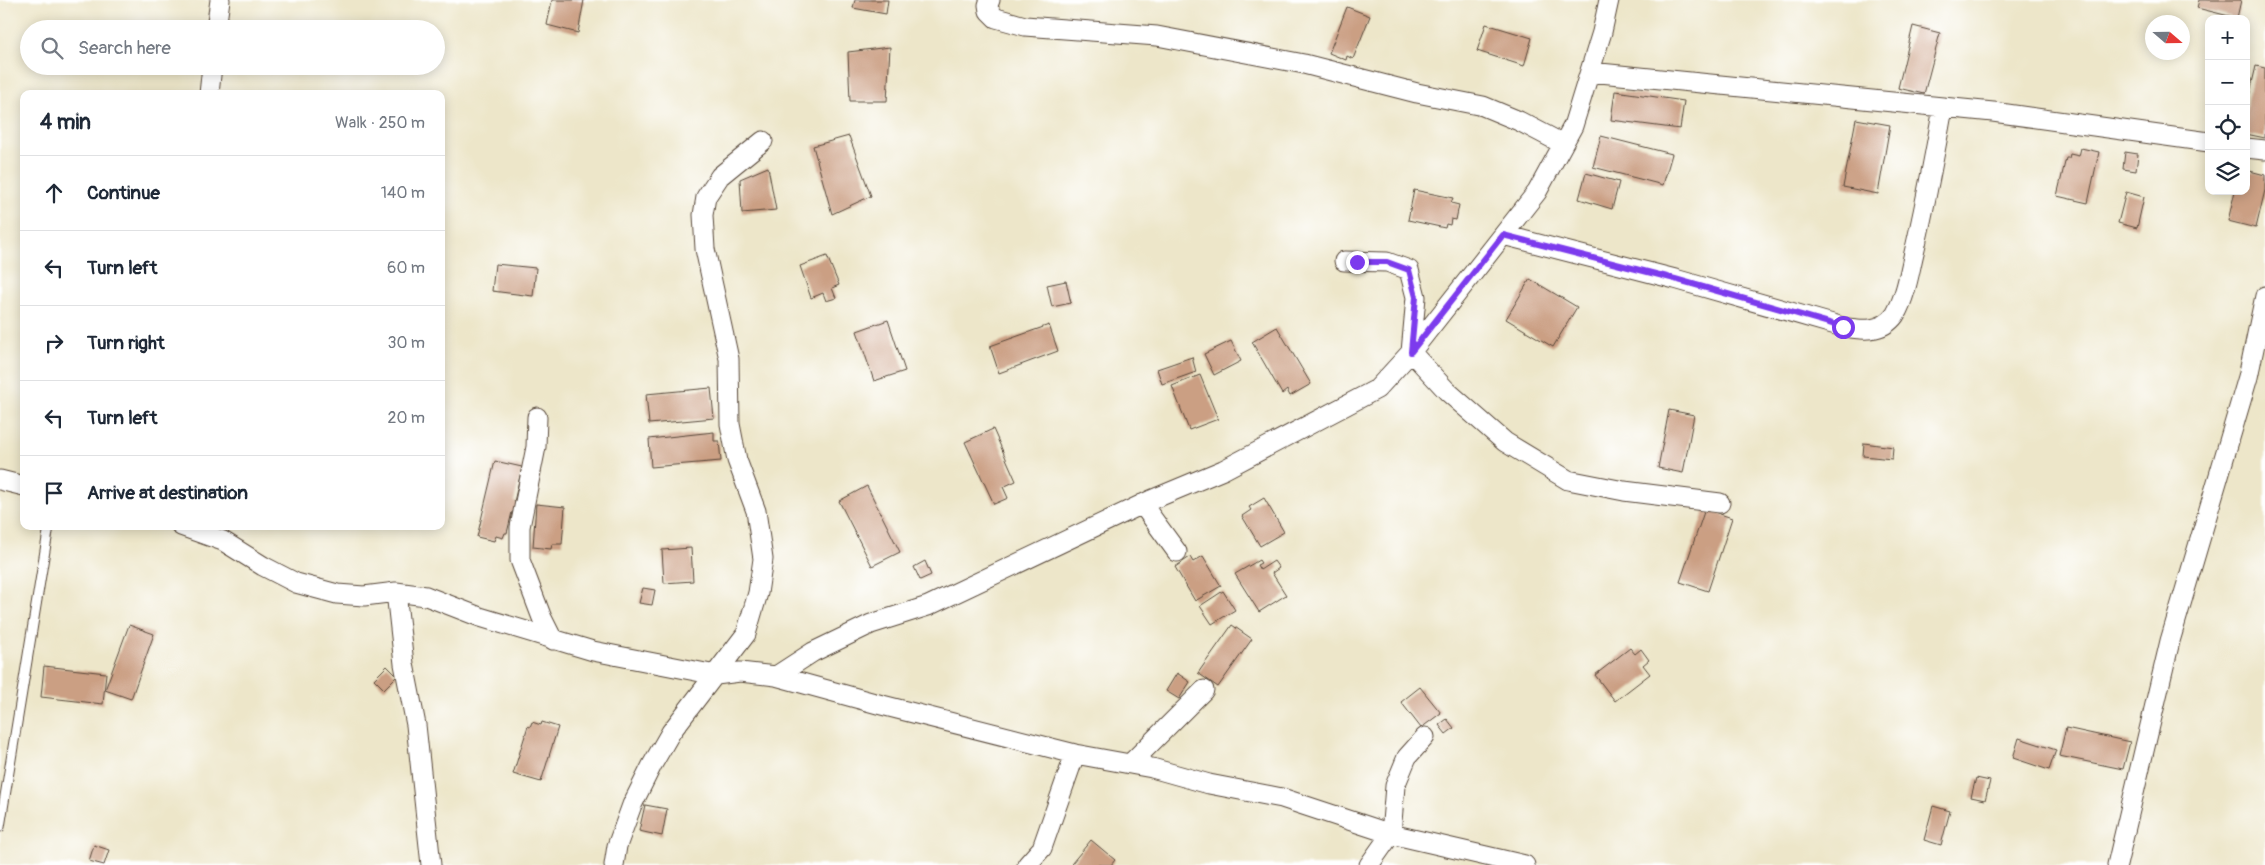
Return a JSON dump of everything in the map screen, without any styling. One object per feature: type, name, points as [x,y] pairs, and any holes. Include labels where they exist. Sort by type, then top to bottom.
[{"type":"street","points":[[217,20],[220,0]]},
{"type":"street","points":[[990,0],[988,5],[989,11],[996,18],[1026,26],[1157,36],[1304,64],[1417,93],[1483,106],[1519,121],[1563,144]]},
{"type":"street","points":[[776,676],[813,652],[871,624],[928,606],[1142,504],[1223,470],[1377,389],[1411,352],[1537,192],[1573,126],[1602,32],[1609,0]]},
{"type":"street","points":[[1590,72],[1992,112],[2205,141]]},
{"type":"street","points":[[209,90],[211,75]]},
{"type":"street","points":[[1503,235],[1675,279],[1843,327],[1868,331],[1881,326],[1894,315],[1906,287],[1927,201],[1943,108]]},
{"type":"street","points":[[614,865],[617,846],[632,805],[652,765],[671,732],[746,634],[758,593],[763,559],[756,511],[737,460],[730,424],[729,359],[705,249],[703,215],[706,197],[720,176],[763,141]]},
{"type":"street","points":[[2250,148],[2265,150]]},
{"type":"street","points":[[1344,261],[1387,262],[1409,270],[1416,297],[1411,352],[1447,391],[1505,442],[1568,480],[1624,491],[1720,502]]},
{"type":"street","points":[[2118,865],[2170,641],[2248,377],[2265,296]]},
{"type":"street","points":[[538,417],[536,447],[520,527],[520,560],[542,618],[553,640]]},
{"type":"street","points":[[0,480],[20,485]]},
{"type":"street","points":[[1142,504],[1177,552]]},
{"type":"street","points":[[193,530],[223,540],[263,566],[296,583],[337,594],[364,596],[396,592],[426,596],[480,618],[593,651],[716,674],[740,672],[776,676],[1075,754],[1130,764],[1209,784],[1282,798],[1391,834],[1525,865]]},
{"type":"street","points":[[396,592],[404,664],[416,725],[431,865]]},
{"type":"street","points":[[1130,764],[1204,690]]},
{"type":"street","points":[[1369,865],[1391,834],[1395,786],[1407,757],[1425,737]]},
{"type":"street","points":[[1027,865],[1042,848],[1075,754]]},
{"type":"lane","points":[[0,827],[48,530]]},
{"type":"building","points":[[552,0],[584,0],[578,33],[547,25]]},
{"type":"building","points":[[855,0],[888,0],[886,14],[853,8]]},
{"type":"building","points":[[2199,0],[2241,0],[2238,15],[2225,15],[2197,8]]},
{"type":"building","points":[[1347,7],[1370,16],[1353,59],[1347,56],[1346,60],[1329,53]]},
{"type":"building","points":[[1486,24],[1532,38],[1524,66],[1477,51]]},
{"type":"building","points":[[1913,26],[1940,33],[1924,94],[1898,88]]},
{"type":"building","points":[[890,47],[887,101],[850,101],[848,52]]},
{"type":"building","points":[[2256,66],[2265,68],[2265,138],[2250,135],[2250,92]]},
{"type":"building","points":[[1615,91],[1684,101],[1680,129],[1611,120]]},
{"type":"building","points":[[1856,119],[1890,125],[1878,194],[1843,187]]},
{"type":"building","points":[[849,136],[871,196],[832,214],[813,146]]},
{"type":"building","points":[[1601,136],[1672,154],[1663,185],[1593,167]]},
{"type":"building","points":[[2081,148],[2099,152],[2088,203],[2057,196],[2066,158],[2069,158],[2070,154],[2079,156]]},
{"type":"building","points":[[2125,152],[2138,154],[2136,171],[2123,169]]},
{"type":"building","points":[[768,167],[776,210],[742,213],[740,179]]},
{"type":"building","points":[[2250,171],[2265,175],[2265,190],[2256,228],[2228,221],[2234,195],[2250,195]]},
{"type":"building","points":[[1586,173],[1619,182],[1612,209],[1579,199]]},
{"type":"building","points":[[1414,190],[1453,198],[1451,203],[1459,205],[1456,220],[1451,219],[1450,225],[1446,224],[1445,228],[1408,220]]},
{"type":"building","points":[[2126,192],[2144,197],[2137,228],[2118,223]]},
{"type":"building","points":[[827,256],[839,285],[832,288],[836,298],[826,301],[823,293],[811,298],[800,266]]},
{"type":"building","points":[[495,264],[536,268],[533,296],[492,291]]},
{"type":"building","points":[[1530,279],[1577,307],[1553,347],[1506,319]]},
{"type":"building","points":[[1066,281],[1071,303],[1052,307],[1047,285]]},
{"type":"building","points":[[888,320],[905,371],[874,381],[857,331]]},
{"type":"building","points":[[1049,325],[1058,351],[999,373],[990,346]]},
{"type":"building","points":[[1277,327],[1311,384],[1290,396],[1287,390],[1282,394],[1252,342]]},
{"type":"building","points":[[1231,341],[1241,361],[1214,375],[1204,354]]},
{"type":"building","points":[[1192,357],[1196,372],[1162,384],[1157,369]]},
{"type":"building","points":[[1200,375],[1218,419],[1189,430],[1172,386]]},
{"type":"building","points":[[711,388],[714,418],[649,424],[646,394]]},
{"type":"building","points":[[1669,410],[1694,415],[1683,473],[1658,468]]},
{"type":"building","points":[[993,429],[1016,481],[1003,487],[1008,498],[994,504],[965,442]]},
{"type":"building","points":[[714,432],[714,441],[719,441],[721,461],[651,467],[649,439]]},
{"type":"building","points":[[1864,443],[1893,447],[1892,459],[1863,456]]},
{"type":"building","points":[[495,461],[522,467],[514,502],[518,503],[515,512],[512,512],[507,533],[505,533],[503,538],[496,536],[494,541],[477,537]]},
{"type":"building","points":[[867,486],[900,552],[872,566],[839,501]]},
{"type":"building","points":[[1264,498],[1284,532],[1260,546],[1242,516],[1251,510],[1249,507]]},
{"type":"building","points":[[536,504],[565,507],[562,544],[552,544],[551,549],[533,547]]},
{"type":"building","points":[[1705,509],[1732,518],[1708,591],[1680,582]]},
{"type":"building","points":[[691,548],[693,581],[664,583],[662,550]]},
{"type":"building","points":[[1203,556],[1221,586],[1195,601],[1175,567],[1190,557],[1193,562]]},
{"type":"building","points":[[1259,560],[1261,563],[1257,565],[1260,570],[1274,561],[1279,568],[1272,573],[1286,595],[1259,612],[1235,574]]},
{"type":"building","points":[[925,561],[931,575],[920,580],[914,567]]},
{"type":"building","points":[[643,588],[655,590],[652,605],[639,603]]},
{"type":"building","points":[[1223,591],[1235,610],[1212,624],[1200,606]]},
{"type":"building","points":[[129,625],[154,634],[131,699],[105,690]]},
{"type":"building","points":[[1232,625],[1252,639],[1218,687],[1198,673]]},
{"type":"building","points":[[1630,648],[1635,654],[1641,649],[1649,660],[1643,665],[1650,674],[1615,701],[1595,675]]},
{"type":"building","points":[[44,666],[106,673],[103,704],[41,697]]},
{"type":"building","points":[[387,666],[397,676],[384,689],[374,679]]},
{"type":"building","points":[[1177,673],[1190,682],[1179,699],[1166,691]]},
{"type":"building","points":[[1420,687],[1441,713],[1421,728],[1401,702]]},
{"type":"building","points":[[1447,719],[1454,728],[1446,734],[1439,725]]},
{"type":"building","points":[[532,722],[541,725],[542,722],[558,727],[541,782],[513,774],[528,726],[530,727]]},
{"type":"building","points":[[2066,728],[2130,742],[2123,769],[2059,756]]},
{"type":"building","points":[[2019,738],[2056,750],[2049,770],[2013,758]]},
{"type":"building","points":[[1976,778],[1990,781],[1985,800],[1971,797]]},
{"type":"building","points":[[645,805],[667,809],[662,836],[639,831]]},
{"type":"building","points":[[1933,806],[1950,811],[1941,845],[1924,840]]},
{"type":"building","points":[[1091,840],[1115,860],[1111,865],[1074,865],[1072,863]]},
{"type":"building","points":[[94,845],[109,850],[104,865],[89,861]]},
{"type":"route","points":[[1357,262],[1387,262],[1409,270],[1416,297],[1411,352],[1503,235],[1675,279],[1843,327]]}]
